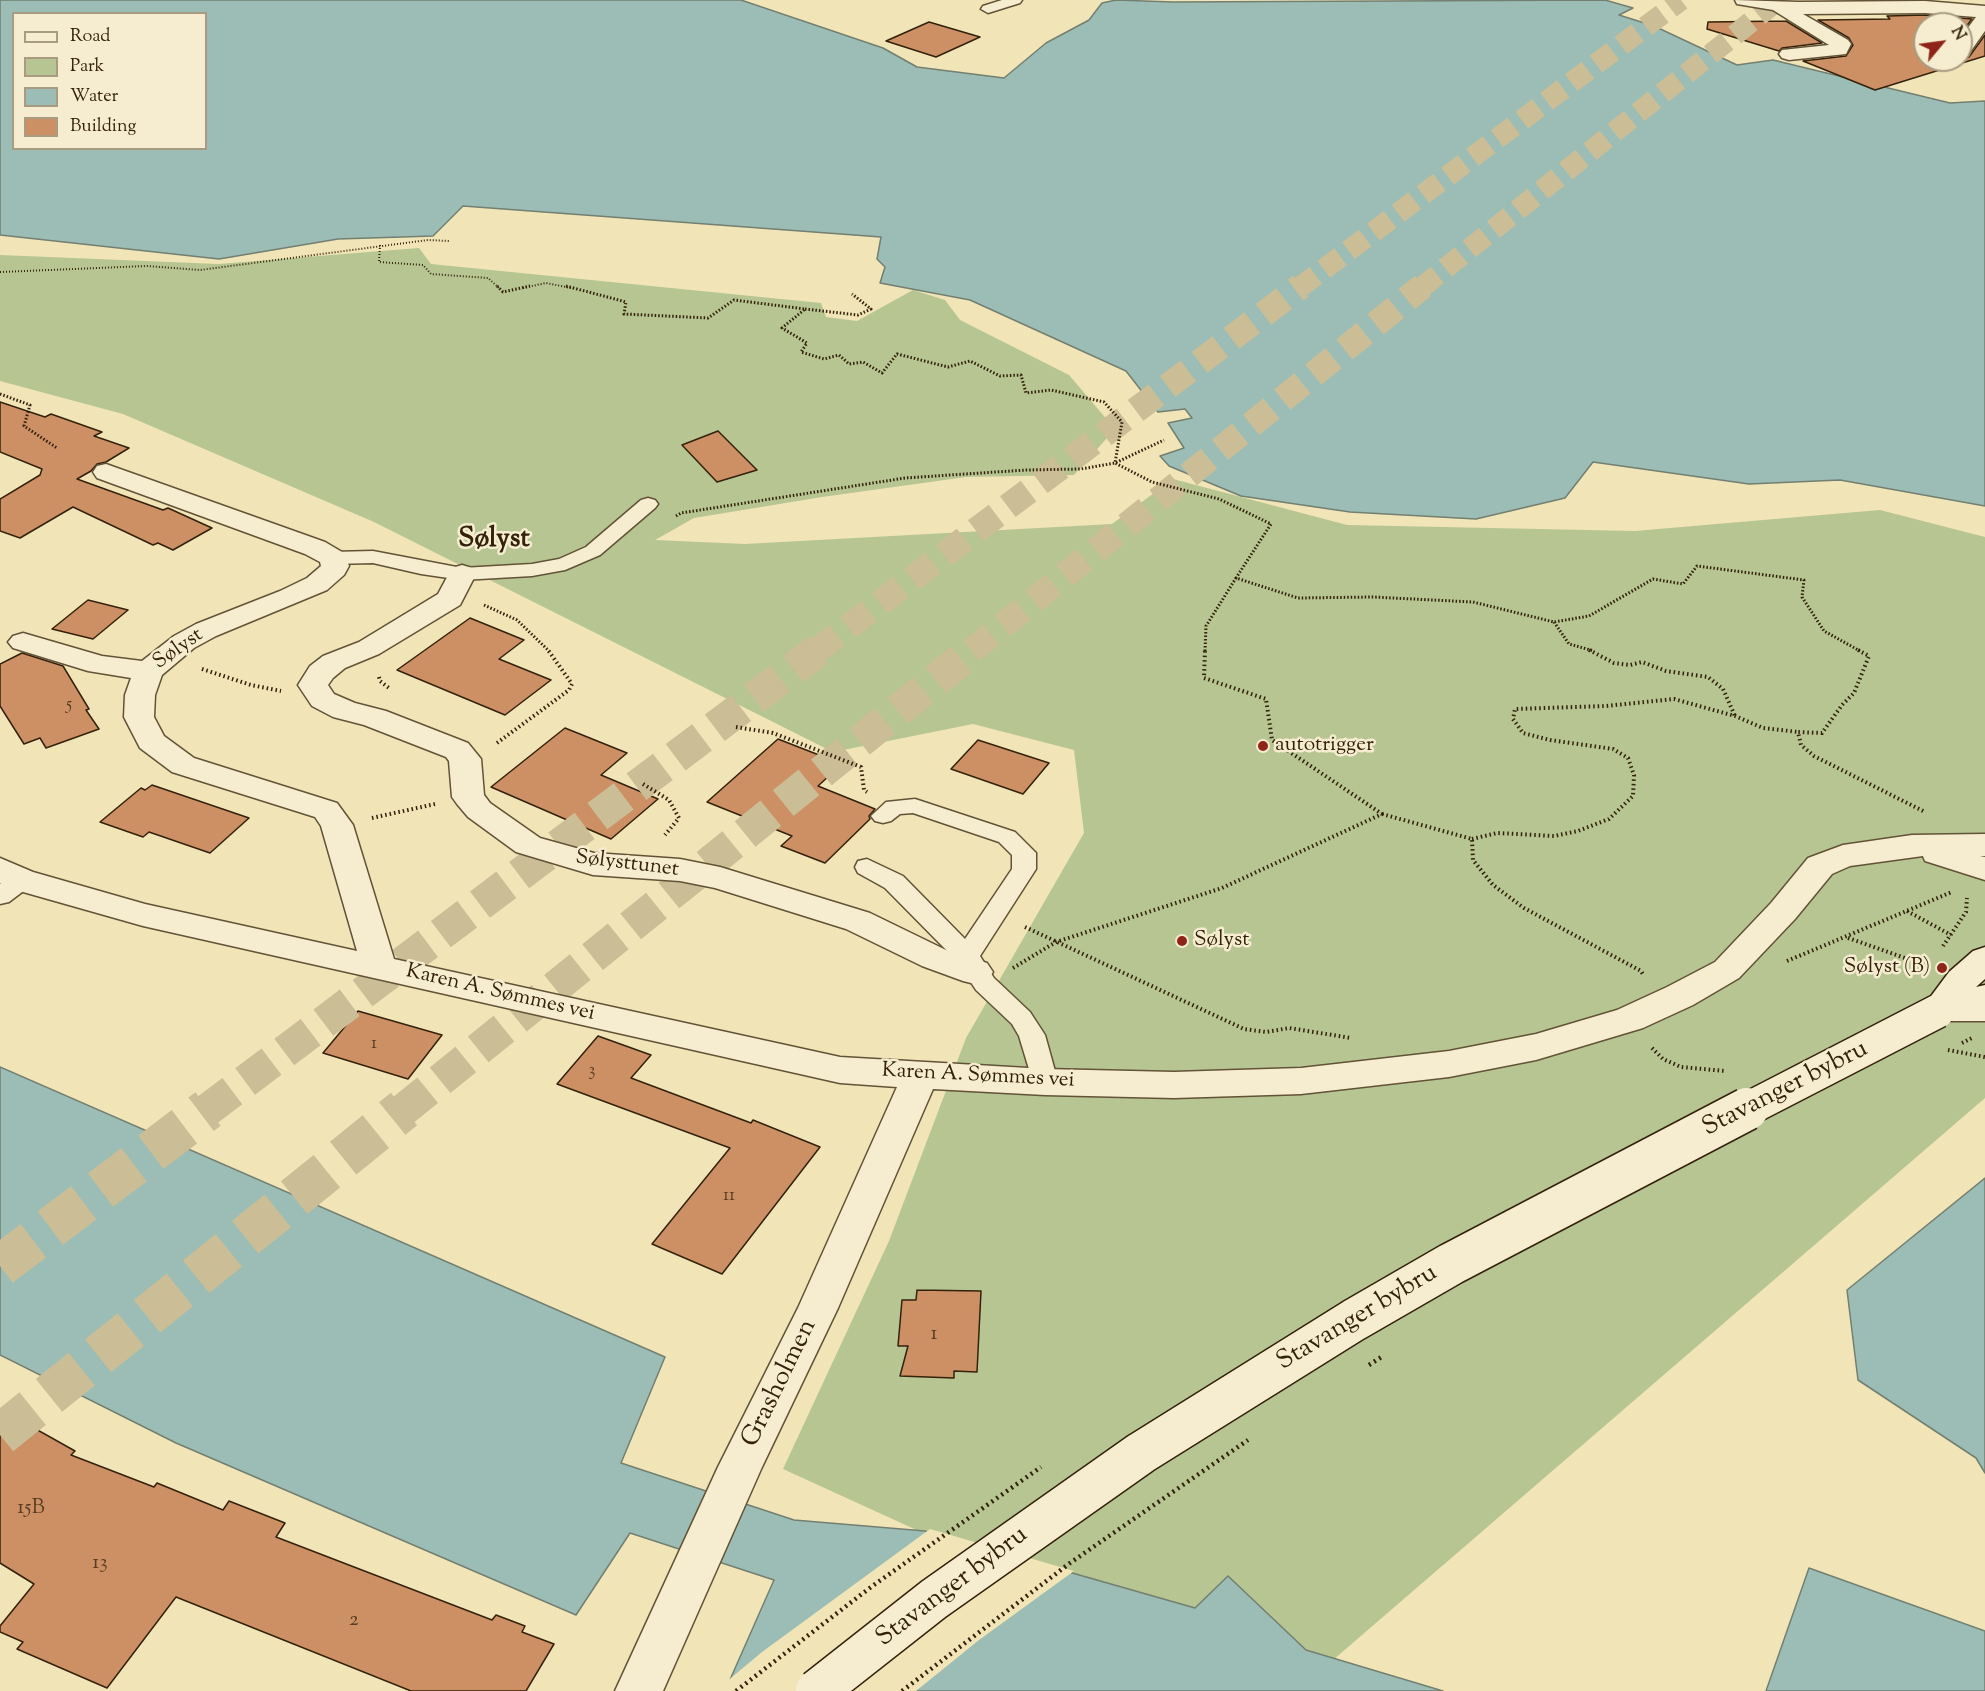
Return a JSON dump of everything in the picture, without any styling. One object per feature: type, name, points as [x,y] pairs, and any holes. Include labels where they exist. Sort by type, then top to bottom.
[{"type":"street","points":[[1744,0],[1778,6],[1825,9],[1925,7],[1985,12]]},
{"type":"street","points":[[1778,6],[1841,44],[1839,50],[1789,54]]},
{"type":"street","points":[[1973,34],[1985,17]]},
{"type":"street","points":[[1973,57],[1982,62]]},
{"type":"street","points":[[106,472],[315,548],[332,558]]},
{"type":"street","name":"Sølyst","points":[[332,558],[336,566],[330,575],[317,584],[206,630],[184,642],[152,667],[140,695],[139,717],[151,741],[183,765],[326,810],[337,825]]},
{"type":"street","points":[[456,587],[369,648],[334,662],[315,679],[314,688],[329,704],[375,718],[457,750],[465,759],[468,797]]},
{"type":"street","points":[[22,642],[99,665],[152,667]]},
{"type":"street","name":"Sølysttunet","points":[[468,797],[479,810],[528,845],[592,864],[680,870],[720,878],[858,921],[934,958],[976,970]]},
{"type":"street","points":[[337,825],[379,966]]},
{"type":"street","name":"Karen A. Sømmes vei","points":[[7,882],[244,939],[379,966],[840,1070],[1045,1082],[1174,1085],[1301,1081],[1449,1064],[1536,1047],[1630,1019],[1727,970],[1820,866],[1855,853],[1912,846],[1985,845]]},
{"type":"street","name":"Karen A. Sømmes vei","points":[[1912,846],[1985,869]]},
{"type":"street","points":[[1938,1011],[1961,981],[1985,959]]},
{"type":"street","points":[[1938,1011],[1985,998]]},
{"type":"street","name":"Stavanger bybru","points":[[817,1691],[934,1599],[1141,1453],[1354,1320],[1451,1264],[1545,1214],[1938,1011]]},
{"type":"street","name":"Grasholmen","points":[[639,1691],[740,1467],[818,1308],[920,1076]]},
{"type":"lane","points":[[988,9],[1015,0]]},
{"type":"lane","points":[[332,558],[373,557],[421,568],[456,587],[565,564],[593,551],[648,504]]},
{"type":"lane","points":[[867,867],[894,882],[976,970],[993,917],[1024,869],[1024,853],[1019,845],[1007,837],[915,806],[888,811]]},
{"type":"lane","name":"Sølysttunet","points":[[976,970],[1021,1017],[1032,1035],[1045,1082]]},
{"type":"lane","points":[[1938,1011],[1985,1012]]},
{"type":"path","points":[[0,272],[147,266],[200,270],[380,245],[428,240],[449,241]]},
{"type":"path","points":[[380,245],[379,262],[423,266],[431,274],[488,278],[503,292],[546,283],[564,286],[626,302],[624,314],[708,318],[734,300],[858,315],[872,309],[852,294]]},
{"type":"path","points":[[805,309],[782,328],[807,343],[801,352],[824,359],[840,355],[849,364],[863,362],[882,374],[897,354],[948,367],[970,361],[1000,376],[1021,375],[1026,393],[1051,390],[1104,402],[1122,422],[1115,463]]},
{"type":"path","points":[[0,394],[30,405],[24,426],[57,448]]},
{"type":"path","points":[[672,518],[681,513],[905,478],[1026,470],[1081,469],[1115,463],[1164,440]]},
{"type":"path","points":[[1115,463],[1152,482],[1219,499],[1271,524],[1236,578],[1206,626],[1204,678],[1266,699],[1272,740],[1382,814],[1472,839],[1497,833],[1554,836],[1578,831],[1609,819],[1633,796],[1634,776],[1628,758],[1612,749],[1550,740],[1523,733],[1513,719],[1515,710],[1606,706],[1674,699],[1735,716],[1763,728],[1822,733],[1842,705],[1854,693],[1869,656],[1824,631],[1802,597],[1804,580],[1697,566],[1683,584],[1653,579],[1589,616],[1554,622],[1473,602],[1373,597],[1298,598],[1236,578]]},
{"type":"path","points":[[456,587],[482,604],[517,620],[543,643],[572,684],[569,690],[482,754],[465,759]]},
{"type":"path","points":[[1554,622],[1569,644],[1594,651],[1614,663],[1630,665],[1642,662],[1666,671],[1708,677],[1723,689],[1735,716]]},
{"type":"path","points":[[152,667],[183,665],[216,672],[269,689],[284,691],[314,688]]},
{"type":"path","points":[[736,727],[773,733],[861,767],[864,790],[888,811]]},
{"type":"path","points":[[1798,732],[1801,745],[1814,756],[1885,790],[1929,815]]},
{"type":"path","points":[[643,784],[669,800],[679,818],[649,851],[647,868]]},
{"type":"path","points":[[337,825],[468,797]]},
{"type":"path","points":[[976,970],[1221,888],[1382,814]]},
{"type":"path","points":[[1472,839],[1473,860],[1492,885],[1524,908],[1641,971],[1644,976],[1642,981]]},
{"type":"path","points":[[1727,970],[1756,969],[1797,958],[1957,890]]},
{"type":"path","points":[[1940,951],[1966,912],[1968,896]]},
{"type":"path","points":[[1907,911],[1951,935]]},
{"type":"path","points":[[993,917],[1036,931],[1244,1029],[1266,1032],[1289,1028],[1354,1039]]},
{"type":"path","points":[[1847,938],[1928,966]]},
{"type":"path","points":[[1921,973],[1934,958]]},
{"type":"path","points":[[1941,1054],[1972,1038]]},
{"type":"path","points":[[1359,1370],[1388,1353]]},
{"type":"path","points":[[902,1691],[1070,1563],[1256,1434]]},
{"type":"green space","points":[[419,248],[431,264],[821,303],[826,317],[857,321],[913,290],[945,300],[960,320],[1069,375],[1115,429],[1074,475],[966,477],[822,497],[694,518],[655,540],[745,544],[1112,524],[1173,479],[1347,525],[1635,531],[1880,510],[1985,537],[1985,1098],[1297,1691],[1269,1691],[783,1469],[889,1241],[966,1038],[1084,833],[1074,750],[973,724],[833,752],[374,522],[123,414],[0,381],[0,255],[218,264]]},
{"type":"water","points":[[0,0],[741,0],[883,48],[917,67],[1004,78],[1046,43],[1089,20],[1102,3],[1116,0],[1173,2],[1605,0],[1633,8],[1619,15],[1654,26],[1737,65],[1773,60],[1950,103],[1985,101],[1985,506],[1840,480],[1749,484],[1593,462],[1565,498],[1476,519],[1350,512],[1241,496],[1169,466],[1160,456],[1184,448],[1168,423],[1192,418],[1185,409],[1158,412],[1126,371],[970,300],[880,283],[885,267],[877,259],[881,237],[463,206],[433,236],[338,239],[219,259],[0,235]]},
{"type":"water","points":[[0,1067],[665,1357],[621,1463],[794,1520],[925,1531],[1195,1608],[1228,1576],[1306,1650],[1443,1691],[725,1691],[774,1580],[630,1533],[576,1615],[176,1443],[0,1355]]},
{"type":"water","points":[[1985,1178],[1985,1473],[1976,1458],[1858,1380],[1847,1290]]},
{"type":"water","points":[[1809,1568],[1985,1631],[1985,1691],[1766,1691]]},
{"type":"pier","points":[[930,1529],[1074,1571],[979,1640],[916,1691],[722,1691],[726,1682],[762,1652]]},
{"type":"building","points":[[1913,15],[1913,72],[1933,72],[1875,90],[1803,61],[1846,56],[1853,45],[1849,38],[1818,20],[1890,19],[1887,16]]},
{"type":"building","points":[[1786,21],[1822,43],[1782,48],[1779,51],[1707,29],[1708,22]]},
{"type":"building","points":[[929,22],[980,37],[936,57],[886,41]]},
{"type":"building","points":[[1985,35],[1985,56],[1973,60],[1973,52]]},
{"type":"building","points":[[0,402],[45,417],[51,414],[102,432],[94,436],[129,448],[106,462],[97,464],[91,471],[77,479],[163,510],[168,508],[212,528],[173,550],[158,543],[153,545],[73,507],[20,538],[0,531],[0,499],[40,475],[42,469],[0,452]]},
{"type":"building","points":[[718,431],[757,470],[717,482],[682,445]]},
{"type":"building","points":[[88,600],[128,610],[93,639],[52,629]]},
{"type":"building","points":[[470,618],[524,640],[499,659],[551,680],[505,715],[397,670]]},
{"type":"building","points":[[22,653],[63,666],[89,709],[86,710],[99,729],[46,748],[40,738],[24,744],[0,706],[0,664]]},
{"type":"building","points":[[565,728],[627,753],[601,775],[658,799],[611,839],[491,787]]},
{"type":"building","points":[[778,739],[842,764],[818,786],[875,809],[869,816],[870,819],[825,863],[781,846],[792,836],[707,802]]},
{"type":"building","points":[[978,740],[1049,763],[1023,794],[951,769]]},
{"type":"building","points":[[152,785],[249,818],[210,853],[149,832],[143,837],[100,822],[141,788],[145,790]]},
{"type":"building","points":[[358,1011],[442,1035],[408,1079],[323,1053]]},
{"type":"building","points":[[598,1036],[651,1055],[631,1078],[751,1123],[753,1120],[820,1147],[722,1274],[652,1244],[730,1148],[557,1084]]},
{"type":"building","points":[[917,1290],[981,1291],[977,1372],[954,1371],[954,1378],[900,1376],[908,1346],[898,1346],[902,1300],[916,1300]]},
{"type":"building","points":[[0,1409],[75,1451],[71,1455],[154,1487],[157,1483],[223,1510],[229,1501],[285,1523],[276,1537],[492,1620],[496,1615],[525,1626],[522,1632],[554,1644],[526,1691],[411,1691],[176,1597],[107,1688],[17,1649],[23,1642],[0,1632],[0,1626],[34,1584],[0,1563]]},
{"type":"tunnel","points":[[1299,288],[1681,0]]},
{"type":"tunnel","points":[[1421,288],[1778,0]]},
{"type":"tunnel","points":[[816,651],[1301,286]]},
{"type":"tunnel","points":[[971,651],[1423,286]]},
{"type":"tunnel","points":[[206,1111],[818,650]]},
{"type":"tunnel","points":[[402,1111],[973,650]]},
{"type":"tunnel","points":[[0,1266],[208,1109]]},
{"type":"tunnel","points":[[0,1435],[404,1109]]},
{"type":"place","name":"autotrigger","points":[[1263,746]]},
{"type":"place","name":"Sølyst","points":[[1182,941]]},
{"type":"place","name":"Sølyst (B)","points":[[1942,968]]},
{"type":"district","name":"Sølyst","points":[[494,541]]}]
